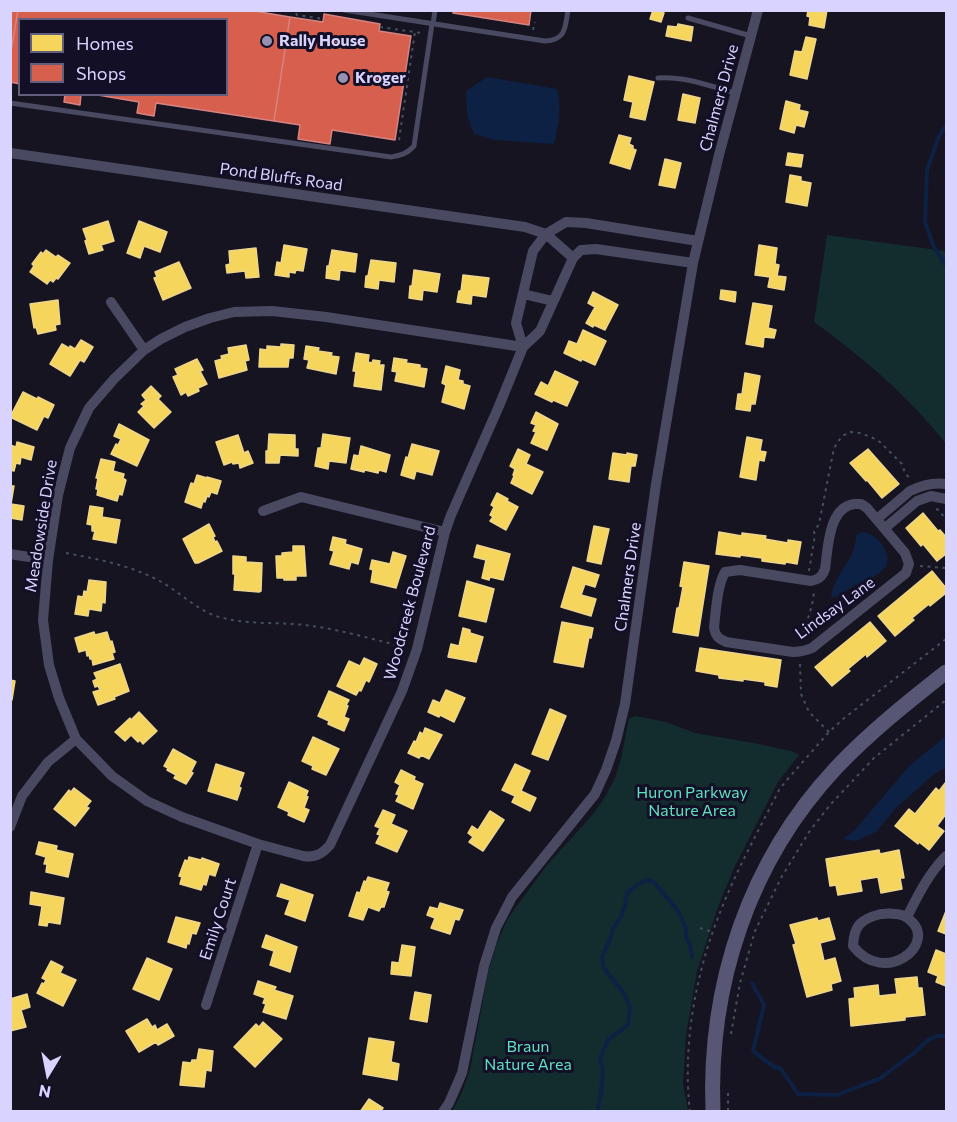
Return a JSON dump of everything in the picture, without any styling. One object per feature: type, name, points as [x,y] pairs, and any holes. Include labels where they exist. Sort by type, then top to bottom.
[{"type":"main road","points":[[713,1112],[713,1056],[722,990],[750,900],[774,853],[813,796],[835,770],[885,721],[946,672]]},
{"type":"street","name":"Chalmers Drive","points":[[443,1112],[462,1073],[484,966],[496,928],[512,897],[595,794],[616,741],[625,704],[656,484],[693,263],[758,10]]},
{"type":"street","name":"Pond Bluffs Road","points":[[10,153],[525,227],[546,234]]},
{"type":"street","points":[[523,347],[516,322],[533,251],[546,234],[566,222],[586,223],[698,241]]},
{"type":"street","points":[[546,234],[573,258],[581,250],[596,249],[693,263]]},
{"type":"street","name":"Woodcreek Boulevard","points":[[278,848],[310,857],[325,851],[330,845],[402,691],[417,649],[451,515],[500,406],[523,347],[540,331],[573,258]]},
{"type":"street","points":[[523,294],[553,301]]},
{"type":"street","points":[[111,302],[144,350]]},
{"type":"street","name":"Meadowside Drive","points":[[278,848],[258,844],[182,817],[147,801],[112,776],[76,739],[58,698],[49,664],[43,620],[48,560],[58,495],[63,470],[77,432],[89,408],[114,379],[144,350],[185,327],[234,312],[272,311],[326,317],[523,347]]},
{"type":"street","points":[[877,519],[910,491],[930,483],[946,484]]},
{"type":"street","points":[[885,528],[917,501],[936,496],[946,499]]},
{"type":"street","points":[[263,511],[301,498],[445,532]]},
{"type":"street","name":"Lindsay Lane","points":[[861,504],[885,528],[905,553],[909,564],[906,573],[812,648],[800,652],[726,642],[719,639],[715,633],[720,584],[725,572],[740,570],[818,579],[825,569],[835,518],[849,505],[861,504]]},
{"type":"street","points":[[10,554],[48,560]]},
{"type":"street","points":[[10,827],[22,796],[48,762],[76,739]]},
{"type":"street","name":"Emily Court","points":[[206,1005],[258,844]]},
{"type":"street","points":[[907,917],[919,893],[946,856]]},
{"type":"street","points":[[895,914],[907,917],[915,924],[918,934],[916,945],[899,961],[873,962],[860,955],[853,946],[858,925],[868,917],[895,914]]},
{"type":"lane","points":[[344,10],[545,41],[554,41],[561,36],[566,28],[568,10]]},
{"type":"lane","points":[[10,103],[400,156],[408,153],[414,146],[435,10]]},
{"type":"lane","points":[[688,18],[751,36]]},
{"type":"lane","points":[[658,78],[684,79],[735,93]]},
{"type":"path","points":[[290,10],[295,11],[297,15],[324,19]]},
{"type":"path","points":[[380,27],[421,33]]},
{"type":"path","points":[[399,140],[415,32]]},
{"type":"path","points":[[829,732],[809,712],[801,694],[799,669],[804,630],[813,597],[814,587],[809,573],[814,531],[819,524],[834,448],[842,436],[851,432],[873,438],[880,442],[902,465],[916,488]]},
{"type":"path","points":[[926,498],[946,520]]},
{"type":"path","points":[[66,553],[98,559],[134,570],[157,580],[213,615],[230,620],[314,626],[417,649]]},
{"type":"path","points":[[909,564],[946,568]]},
{"type":"path","points":[[731,1033],[740,983],[755,931],[781,878],[809,832],[830,805],[874,758],[946,700]]},
{"type":"path","points":[[700,928],[713,932]]},
{"type":"path","points":[[727,1086],[728,1112]]},
{"type":"green space","points":[[827,235],[945,251],[946,444],[917,410],[884,378],[814,322]]},
{"type":"green space","name":"Huron Parkway Nature Area","points":[[636,716],[666,722],[695,733],[754,743],[791,751],[799,755],[778,782],[734,868],[718,907],[697,971],[686,1035],[683,1084],[688,1111],[452,1112],[470,1070],[488,972],[508,918],[547,865],[594,813],[605,797],[615,778],[621,759],[629,718]]},
{"type":"water","points":[[487,77],[557,89],[559,116],[554,144],[495,140],[474,134],[467,116],[466,91]]},
{"type":"water","points":[[864,532],[875,537],[883,546],[887,555],[884,568],[873,577],[831,598],[836,582],[851,555],[857,534]]},
{"type":"water","points":[[946,736],[946,767],[933,775],[896,808],[876,832],[855,841],[843,839],[854,831],[909,766]]},
{"type":"building: Homes","points":[[653,10],[664,13],[661,22],[650,19]]},
{"type":"building: Homes","points":[[808,10],[827,10],[824,28],[809,25]]},
{"type":"building: Homes","points":[[678,24],[693,27],[691,41],[666,36],[668,26],[677,27]]},
{"type":"building: Homes","points":[[806,37],[816,39],[807,79],[790,75],[795,51],[802,52]]},
{"type":"building: Homes","points":[[629,76],[654,82],[645,120],[630,117],[633,102],[624,100]]},
{"type":"building: Homes","points":[[683,94],[700,98],[695,123],[678,120]]},
{"type":"building: Homes","points":[[786,101],[800,105],[799,110],[808,112],[804,127],[796,125],[794,133],[780,129]]},
{"type":"building: Homes","points":[[619,135],[631,138],[629,144],[636,150],[630,169],[610,163]]},
{"type":"building: Homes","points":[[788,153],[803,155],[801,167],[786,165]]},
{"type":"building: Homes","points":[[665,159],[681,163],[675,188],[659,185]]},
{"type":"building: Homes","points":[[790,175],[801,177],[801,181],[811,183],[807,206],[786,202]]},
{"type":"building: Homes","points":[[108,221],[114,241],[101,245],[103,250],[89,254],[83,229]]},
{"type":"building: Homes","points":[[139,221],[167,232],[160,252],[144,246],[140,258],[127,253]]},
{"type":"building: Homes","points":[[284,245],[307,249],[303,271],[289,272],[289,277],[275,275],[277,262],[281,263]]},
{"type":"building: Homes","points":[[759,245],[777,248],[775,264],[779,265],[777,276],[786,277],[784,290],[768,287],[770,277],[755,275]]},
{"type":"building: Homes","points":[[256,248],[259,277],[246,278],[245,271],[227,273],[226,265],[230,264],[229,251]]},
{"type":"building: Homes","points":[[46,250],[70,263],[58,279],[56,278],[53,282],[50,280],[47,284],[30,272],[34,266],[32,264],[41,252],[43,254]]},
{"type":"building: Homes","points":[[332,250],[357,254],[355,272],[340,270],[339,280],[326,278]]},
{"type":"building: Homes","points":[[371,260],[396,263],[394,282],[379,280],[378,289],[365,287]]},
{"type":"building: Homes","points":[[179,262],[191,288],[163,300],[154,278],[157,277],[155,272]]},
{"type":"building: Homes","points":[[414,270],[440,274],[437,292],[423,290],[422,300],[409,298]]},
{"type":"building: Homes","points":[[463,275],[489,278],[486,297],[472,295],[471,304],[457,302]]},
{"type":"building: Homes","points":[[721,290],[736,292],[735,302],[720,299]]},
{"type":"building: Homes","points":[[593,292],[618,305],[605,330],[586,323],[595,307],[588,303]]},
{"type":"building: Homes","points":[[58,300],[60,324],[55,325],[56,330],[38,334],[36,327],[34,328],[30,304]]},
{"type":"building: Homes","points":[[753,303],[772,306],[768,328],[776,330],[774,338],[764,337],[763,347],[746,344]]},
{"type":"building: Homes","points":[[583,330],[606,341],[595,365],[564,353],[569,341],[577,344]]},
{"type":"building: Homes","points":[[81,340],[93,347],[84,362],[80,360],[70,376],[50,364],[62,344],[75,349]]},
{"type":"building: Homes","points":[[281,344],[294,345],[293,358],[289,358],[288,367],[259,367],[260,349],[267,350],[267,346],[281,347]]},
{"type":"building: Homes","points":[[246,345],[249,360],[245,361],[247,370],[219,378],[215,361],[229,354],[228,348]]},
{"type":"building: Homes","points":[[306,346],[319,348],[318,351],[332,353],[331,356],[339,357],[336,374],[307,368],[309,360],[304,359]]},
{"type":"building: Homes","points":[[356,353],[369,355],[368,362],[380,361],[379,365],[384,365],[381,390],[354,386],[356,371],[353,371]]},
{"type":"building: Homes","points":[[394,358],[407,360],[406,363],[420,365],[420,368],[427,369],[424,387],[395,381],[397,372],[392,371]]},
{"type":"building: Homes","points":[[197,359],[207,384],[188,396],[186,392],[181,395],[173,377],[178,375],[175,369]]},
{"type":"building: Homes","points":[[446,366],[460,370],[458,380],[470,386],[464,409],[442,402],[446,385],[442,383]]},
{"type":"building: Homes","points":[[555,371],[578,382],[567,406],[535,394],[541,382],[548,386]]},
{"type":"building: Homes","points":[[745,373],[760,376],[755,404],[751,404],[750,411],[736,409],[738,394],[742,394]]},
{"type":"building: Homes","points":[[151,386],[161,396],[158,399],[171,412],[154,428],[138,412],[144,406],[141,404],[146,400],[142,395]]},
{"type":"building: Homes","points":[[23,392],[54,405],[48,418],[44,416],[37,430],[10,417]]},
{"type":"building: Homes","points":[[536,412],[558,424],[547,450],[531,443],[536,432],[533,431],[536,425],[531,423]]},
{"type":"building: Homes","points":[[119,424],[149,440],[137,466],[111,454],[121,439],[114,436]]},
{"type":"building: Homes","points":[[269,434],[295,435],[295,449],[298,449],[298,456],[280,455],[279,463],[266,463]]},
{"type":"building: Homes","points":[[323,434],[350,438],[346,463],[329,461],[328,469],[315,466]]},
{"type":"building: Homes","points":[[238,435],[244,453],[248,451],[253,463],[240,468],[239,463],[233,464],[232,462],[224,465],[216,442]]},
{"type":"building: Homes","points":[[747,437],[762,440],[760,451],[766,452],[764,461],[759,460],[756,480],[740,477]]},
{"type":"building: Homes","points":[[17,442],[34,447],[31,460],[21,457],[20,464],[16,463],[14,471],[10,470],[10,445],[16,447]]},
{"type":"building: Homes","points":[[412,444],[439,451],[432,475],[416,471],[414,479],[401,475]]},
{"type":"building: Homes","points":[[361,446],[390,455],[386,472],[379,470],[378,473],[365,469],[364,472],[351,469],[354,455],[359,456]]},
{"type":"building: Homes","points":[[518,449],[530,455],[526,464],[543,472],[532,494],[511,483],[515,469],[510,466]]},
{"type":"building: Homes","points":[[868,449],[899,484],[882,498],[850,463]]},
{"type":"building: Homes","points":[[613,453],[637,455],[635,466],[631,466],[629,482],[609,479]]},
{"type":"building: Homes","points":[[101,459],[115,462],[113,471],[124,474],[123,478],[126,480],[122,495],[119,494],[117,501],[97,495],[98,478],[96,478]]},
{"type":"building: Homes","points":[[197,475],[221,481],[217,494],[211,492],[205,502],[203,501],[201,508],[185,502],[191,483],[194,484]]},
{"type":"building: Homes","points":[[10,486],[14,486],[11,504],[24,506],[22,520],[10,518]]},
{"type":"building: Homes","points":[[497,493],[518,507],[506,530],[490,521],[494,507],[491,505]]},
{"type":"building: Homes","points":[[90,506],[103,508],[102,517],[120,520],[116,543],[93,539],[95,531],[92,531],[92,525],[87,524]]},
{"type":"building: Homes","points":[[923,513],[946,537],[946,554],[937,561],[906,528]]},
{"type":"building: Homes","points":[[209,524],[215,536],[213,537],[215,542],[217,541],[222,551],[195,563],[183,539]]},
{"type":"building: Homes","points":[[594,526],[609,529],[601,564],[587,561]]},
{"type":"building: Homes","points":[[719,532],[742,536],[742,533],[766,536],[765,539],[788,543],[788,540],[801,542],[797,564],[762,561],[762,558],[740,555],[740,557],[716,554]]},
{"type":"building: Homes","points":[[333,537],[346,540],[345,544],[362,549],[358,564],[351,562],[349,569],[330,564],[334,551],[330,550]]},
{"type":"building: Homes","points":[[477,545],[510,554],[503,580],[482,578],[486,560],[474,557]]},
{"type":"building: Homes","points":[[293,546],[304,546],[306,576],[296,576],[296,580],[277,578],[276,556],[293,552]]},
{"type":"building: Homes","points":[[393,552],[406,556],[396,588],[371,582],[372,560],[390,564]]},
{"type":"building: Homes","points":[[233,556],[246,557],[246,562],[262,563],[261,591],[234,590]]},
{"type":"building: Homes","points":[[684,562],[709,566],[698,636],[673,632],[683,587],[680,586]]},
{"type":"building: Homes","points":[[573,567],[599,575],[595,587],[585,584],[581,595],[596,599],[591,616],[561,607]]},
{"type":"building: Homes","points":[[932,571],[946,588],[946,593],[912,618],[914,620],[895,636],[878,616]]},
{"type":"building: Homes","points":[[89,580],[106,582],[105,603],[102,602],[101,611],[89,609],[88,616],[75,614],[78,596],[83,597],[84,591],[87,592]]},
{"type":"building: Homes","points":[[467,581],[494,589],[486,622],[459,616]]},
{"type":"building: Homes","points":[[562,622],[593,628],[583,667],[554,662]]},
{"type":"building: Homes","points":[[870,622],[886,641],[848,669],[850,671],[832,686],[815,667]]},
{"type":"building: Homes","points":[[463,628],[483,637],[476,662],[448,657],[451,644],[459,646]]},
{"type":"building: Homes","points":[[94,632],[95,635],[107,632],[115,652],[112,653],[114,659],[93,665],[86,650],[79,652],[75,638]]},
{"type":"building: Homes","points":[[700,648],[781,660],[777,687],[765,685],[765,682],[719,678],[719,675],[696,671]]},
{"type":"building: Homes","points":[[364,658],[377,664],[369,682],[366,680],[361,691],[359,690],[356,695],[337,686],[349,661],[360,666]]},
{"type":"building: Homes","points":[[120,664],[129,691],[98,705],[93,692],[100,690],[98,686],[95,687],[93,681],[97,679],[94,673]]},
{"type":"building: Homes","points":[[10,680],[15,681],[12,700],[10,699]]},
{"type":"building: Homes","points":[[446,690],[465,698],[454,722],[428,712],[433,700],[440,703]]},
{"type":"building: Homes","points":[[329,691],[349,700],[344,717],[349,719],[344,731],[328,724],[329,721],[318,716]]},
{"type":"building: Homes","points":[[550,709],[566,716],[548,760],[532,754]]},
{"type":"building: Homes","points":[[139,712],[157,731],[143,744],[131,735],[125,741],[115,732]]},
{"type":"building: Homes","points":[[425,728],[442,735],[429,759],[408,753],[420,732],[423,734]]},
{"type":"building: Homes","points":[[313,737],[339,749],[326,775],[312,769],[313,766],[302,761]]},
{"type":"building: Homes","points":[[173,749],[196,762],[191,772],[193,773],[186,784],[174,778],[176,775],[164,766]]},
{"type":"building: Homes","points":[[216,764],[244,773],[237,800],[208,791]]},
{"type":"building: Homes","points":[[515,764],[530,771],[521,791],[536,798],[530,811],[512,802],[515,796],[502,790]]},
{"type":"building: Homes","points":[[401,770],[423,784],[413,809],[396,801],[400,785],[395,782]]},
{"type":"building: Homes","points":[[289,782],[308,791],[304,808],[309,810],[304,822],[288,815],[289,812],[278,807]]},
{"type":"building: Homes","points":[[946,782],[946,814],[937,826],[944,831],[929,850],[895,826],[909,809],[915,814],[936,788],[939,791]]},
{"type":"building: Homes","points":[[74,788],[91,801],[86,807],[89,808],[75,826],[54,809],[69,790],[71,792]]},
{"type":"building: Homes","points":[[383,810],[395,815],[391,824],[407,831],[397,852],[376,843],[380,835],[377,834],[380,828],[375,826]]},
{"type":"building: Homes","points":[[490,811],[504,820],[483,851],[469,842],[473,837],[468,833],[472,826],[478,830]]},
{"type":"building: Homes","points":[[39,842],[57,846],[56,850],[73,854],[68,877],[46,872],[47,864],[44,864],[46,857],[36,854]]},
{"type":"building: Homes","points":[[879,850],[880,854],[899,850],[904,878],[900,878],[902,889],[881,893],[878,877],[860,880],[862,891],[838,895],[836,885],[830,886],[826,859]]},
{"type":"building: Homes","points":[[189,857],[201,860],[202,858],[219,864],[215,876],[209,874],[206,885],[203,884],[201,890],[180,884],[182,877],[179,876],[185,860],[188,861]]},
{"type":"building: Homes","points":[[368,877],[389,883],[386,891],[389,892],[384,907],[381,907],[379,911],[368,907],[363,920],[349,916],[357,892],[360,893]]},
{"type":"building: Homes","points":[[281,884],[313,895],[305,921],[285,914],[290,900],[277,896]]},
{"type":"building: Homes","points":[[31,892],[64,898],[60,924],[48,922],[47,926],[39,925],[42,906],[30,904]]},
{"type":"building: Homes","points":[[440,903],[463,910],[459,920],[455,919],[450,934],[431,928],[435,918],[427,915],[430,907],[438,909]]},
{"type":"building: Homes","points":[[946,911],[946,934],[938,931]]},
{"type":"building: Homes","points":[[176,917],[200,923],[196,934],[192,933],[186,948],[168,942]]},
{"type":"building: Homes","points":[[817,918],[818,921],[829,918],[835,939],[820,943],[824,961],[835,958],[841,981],[831,984],[832,990],[807,997],[790,925]]},
{"type":"building: Homes","points":[[266,935],[297,947],[290,972],[270,965],[274,951],[262,947]]},
{"type":"building: Homes","points":[[402,945],[415,947],[411,976],[391,974],[392,962],[399,963]]},
{"type":"building: Homes","points":[[936,950],[946,954],[946,986],[936,982],[938,976],[928,972]]},
{"type":"building: Homes","points":[[147,958],[172,969],[159,1000],[133,989]]},
{"type":"building: Homes","points":[[51,961],[63,967],[60,973],[76,980],[63,1006],[37,993],[46,980],[42,978]]},
{"type":"building: Homes","points":[[917,977],[918,988],[922,988],[925,1015],[905,1017],[905,1020],[851,1026],[849,999],[855,998],[854,988],[878,985],[879,996],[897,994],[895,979]]},
{"type":"building: Homes","points":[[258,981],[276,987],[274,990],[293,996],[286,1019],[263,1012],[266,1004],[263,1003],[265,998],[254,994]]},
{"type":"building: Homes","points":[[415,992],[431,995],[427,1022],[410,1019]]},
{"type":"building: Homes","points":[[27,994],[30,1007],[21,1010],[26,1027],[10,1031],[10,999]]},
{"type":"building: Homes","points":[[147,1019],[152,1027],[155,1025],[157,1030],[167,1024],[174,1036],[158,1045],[156,1042],[139,1052],[126,1031]]},
{"type":"building: Homes","points":[[263,1022],[282,1039],[255,1067],[234,1047],[256,1024],[259,1027]]},
{"type":"building: Homes","points":[[369,1038],[394,1042],[391,1062],[399,1064],[397,1080],[363,1074]]},
{"type":"building: Homes","points":[[199,1049],[213,1051],[211,1071],[206,1070],[204,1087],[180,1085],[183,1062],[191,1063],[192,1060],[197,1060]]},
{"type":"building: Homes","points":[[369,1099],[383,1108],[380,1112],[360,1112]]},
{"type":"building: Shops","points":[[10,10],[18,10],[10,57]]},
{"type":"building: Shops","points":[[18,10],[248,10],[290,17],[274,121],[156,103],[154,116],[137,113],[139,102],[104,96],[228,96],[228,18],[18,18],[18,84],[10,82],[10,57]]},
{"type":"building: Shops","points":[[453,10],[531,10],[529,25],[453,13]]},
{"type":"building: Shops","name":"Kroger","points":[[324,14],[380,24],[379,31],[411,36],[395,140],[332,130],[330,144],[298,139],[300,125],[274,121],[290,17],[323,22]]},
{"type":"building: Shops","points":[[65,96],[81,96],[80,105],[64,102]]},
{"type":"waterway","points":[[946,125],[939,136],[927,170],[925,222],[933,245],[946,266]]},
{"type":"waterway","points":[[597,1112],[603,1071],[600,1058],[608,1040],[628,1025],[630,1008],[625,995],[604,968],[602,957],[613,929],[622,915],[627,893],[643,882],[654,882],[678,911],[686,928],[686,937],[690,944],[692,957]]},
{"type":"waterway","points":[[752,983],[764,1005],[753,1051],[769,1064],[781,1069],[798,1094],[837,1095],[879,1079],[928,1040],[937,1036],[946,1036]]},
{"type":"place","name":"Rally House","points":[[267,41]]},
{"type":"place","name":"Kroger","points":[[343,78]]},
{"type":"park label","name":"Braun Nature Area","points":[[528,1056]]}]
